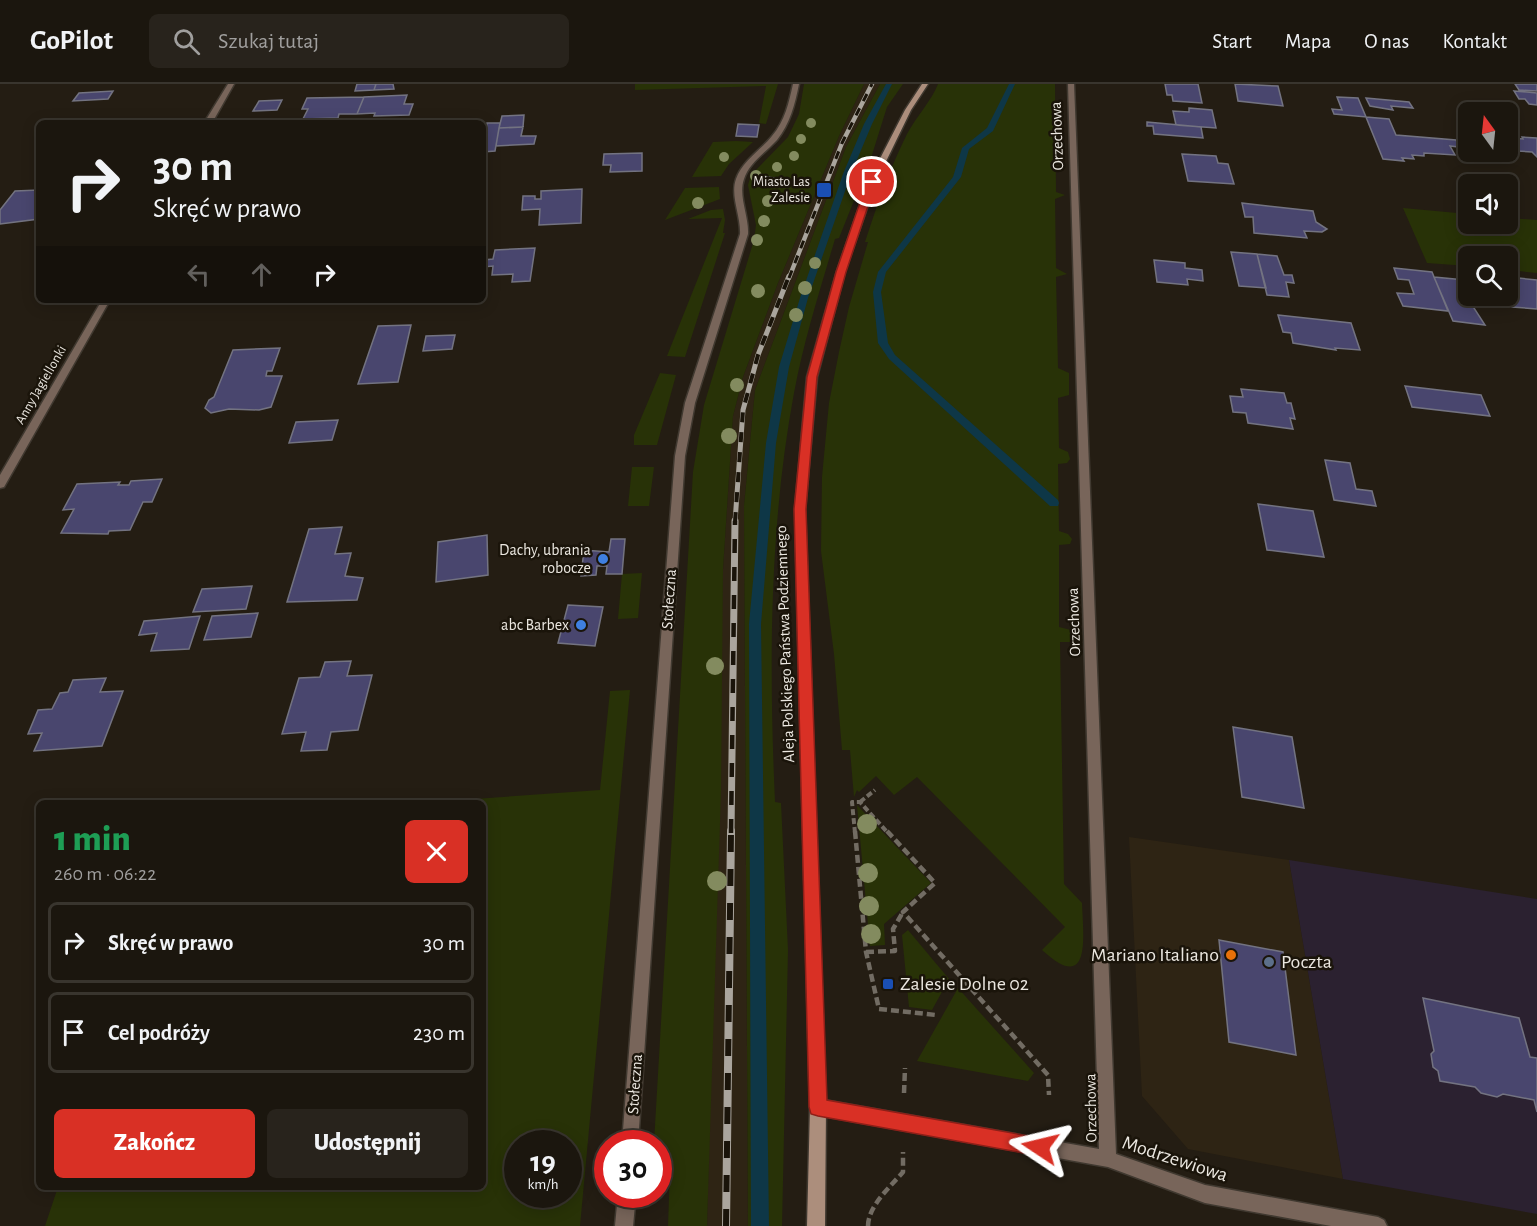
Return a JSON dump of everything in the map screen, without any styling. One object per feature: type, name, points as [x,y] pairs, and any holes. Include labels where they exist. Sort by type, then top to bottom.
[{"type":"street","points":[[210,120],[231,84]]},
{"type":"street","name":"Stołeczna","points":[[631,1130],[666,633],[683,435],[690,403],[744,234],[745,216],[738,186],[741,176],[785,124],[796,84]]},
{"type":"street","name":"Aleja Polskiego Państwa Podziemnego","points":[[816,1226],[818,1107],[800,509],[812,377],[841,272],[872,182],[908,110],[925,84]]},
{"type":"street","name":"Orzechowa","points":[[1071,84],[1108,1159]]},
{"type":"street","name":"Anny Jagiellonki","points":[[0,484],[104,303]]},
{"type":"street","name":"Modrzewiowa","points":[[818,1107],[1108,1159],[1204,1194],[1378,1226]]},
{"type":"street","points":[[624,1226],[626,1208]]},
{"type":"path","points":[[875,790],[860,802],[852,802],[866,952],[879,1009],[936,1015]]},
{"type":"path","points":[[860,802],[935,882],[903,912],[893,929],[895,951],[866,952]]},
{"type":"path","points":[[903,912],[1048,1075],[1049,1095]]},
{"type":"path","points":[[868,1226],[868,1220],[880,1199],[903,1172],[904,1123]]},
{"type":"shaded area","points":[[864,84],[880,84],[846,147],[755,390],[744,506],[748,1226],[707,1226],[723,569],[733,416],[743,377],[778,283],[839,136]]},
{"type":"shaded area","points":[[1129,837],[1289,860],[1343,1179],[1188,1149],[1142,1096]]},
{"type":"shaded area","points":[[1289,860],[1537,899],[1537,1214],[1343,1179]]},
{"type":"green space","points":[[635,84],[778,84],[766,124],[759,123],[766,86],[635,90]]},
{"type":"green space","points":[[804,84],[864,84],[839,136],[778,283],[743,377],[733,416],[723,569],[721,791],[707,1226],[668,1226],[669,1208],[672,1208],[672,1130],[655,1130],[693,472],[704,405],[754,240],[756,225],[748,185],[751,175],[788,137],[799,114]]},
{"type":"green space","points":[[880,84],[903,84],[887,107],[871,158],[839,238],[835,239],[798,373],[780,494],[775,545],[772,700],[775,802],[781,803],[788,950],[782,1226],[748,1226],[744,506],[755,390],[846,147]]},
{"type":"green space","points":[[938,84],[1055,84],[1056,192],[1065,195],[1055,199],[1056,268],[1067,274],[1056,277],[1058,368],[1069,373],[1069,395],[1058,398],[1059,448],[1068,452],[1070,459],[1067,463],[1058,464],[1059,531],[1068,534],[1072,539],[1070,544],[1059,545],[1059,627],[1071,630],[1074,636],[1070,642],[1060,642],[1064,884],[1082,903],[1083,930],[1081,956],[1077,964],[1069,967],[1058,963],[1042,950],[1065,927],[917,777],[894,795],[876,776],[859,792],[857,790],[854,797],[850,750],[842,750],[834,654],[821,551],[822,477],[829,403],[849,307],[874,214],[907,134]]},
{"type":"green space","points":[[713,142],[753,142],[729,164],[721,176],[692,177]]},
{"type":"green space","points":[[719,187],[720,199],[665,220],[685,188]]},
{"type":"green space","points":[[1403,208],[1458,213],[1458,234],[1518,234],[1518,219],[1537,220],[1537,273],[1518,271],[1518,246],[1458,246],[1458,265],[1427,263]]},
{"type":"green space","points":[[723,209],[725,220],[723,233],[725,233],[685,357],[667,356],[722,218],[688,219],[711,210]]},
{"type":"green space","points":[[660,373],[676,375],[657,445],[634,445],[634,435]]},
{"type":"green space","points":[[632,467],[654,467],[649,506],[628,506]]},
{"type":"green space","points":[[642,573],[638,618],[618,619],[622,574]]},
{"type":"green space","points":[[630,690],[582,1205],[582,1130],[504,1130],[504,1208],[582,1208],[580,1226],[45,1226],[57,1190],[486,1190],[486,800],[460,800],[600,790],[610,691]]},
{"type":"green space","points":[[857,805],[931,883],[884,924],[885,945],[870,946]]},
{"type":"green space","points":[[908,930],[949,979],[932,1010],[909,1007],[902,935]]},
{"type":"green space","points":[[958,988],[1034,1073],[1028,1081],[917,1061]]},
{"type":"building","points":[[357,84],[376,84],[374,90],[355,91]]},
{"type":"building","points":[[376,84],[393,84],[394,89],[374,90]]},
{"type":"building","points":[[1165,84],[1198,84],[1202,103],[1173,101],[1172,95],[1167,95]]},
{"type":"building","points":[[1235,84],[1278,86],[1283,106],[1238,101]]},
{"type":"building","points":[[1515,84],[1537,84],[1537,91],[1519,90]]},
{"type":"building","points":[[113,91],[108,99],[73,101],[79,93]]},
{"type":"building","points":[[1514,91],[1537,93],[1537,105],[1529,104],[1525,99],[1519,99]]},
{"type":"building","points":[[407,95],[404,104],[413,104],[409,115],[357,114],[364,97]]},
{"type":"building","points":[[364,97],[357,114],[339,114],[338,118],[303,119],[308,109],[302,109],[307,98]]},
{"type":"building","points":[[1337,97],[1358,98],[1366,117],[1334,114],[1332,109],[1342,110]]},
{"type":"building","points":[[1366,98],[1409,102],[1413,108],[1391,106],[1393,110],[1370,106]]},
{"type":"building","points":[[282,100],[277,110],[253,111],[259,101]]},
{"type":"building","points":[[1189,108],[1212,110],[1216,128],[1176,125],[1173,111],[1189,112]]},
{"type":"building","points":[[524,115],[523,127],[499,128],[502,116]]},
{"type":"building","points":[[1366,117],[1389,119],[1396,135],[1456,140],[1458,145],[1458,147],[1450,146],[1455,155],[1424,153],[1424,156],[1412,155],[1414,159],[1402,158],[1404,161],[1383,159]]},
{"type":"building","points":[[1147,122],[1201,127],[1203,138],[1154,134],[1153,126],[1147,126]]},
{"type":"building","points":[[487,123],[500,123],[495,151],[486,152]]},
{"type":"building","points":[[738,124],[759,125],[757,137],[736,136]]},
{"type":"building","points":[[523,127],[521,136],[536,136],[534,144],[496,146],[499,128]]},
{"type":"building","points":[[1522,137],[1537,138],[1537,157],[1532,152],[1518,151],[1518,139],[1523,139]]},
{"type":"building","points":[[642,153],[642,171],[610,172],[611,165],[603,165],[604,154]]},
{"type":"building","points":[[1182,154],[1216,156],[1218,163],[1228,164],[1234,184],[1188,181]]},
{"type":"building","name":"Miasto Las Zalesie","points":[[762,176],[781,179],[777,187],[758,184]]},
{"type":"building","points":[[582,189],[581,223],[539,225],[540,209],[522,210],[523,196],[535,196],[535,199],[541,199],[541,191]]},
{"type":"building","points":[[36,190],[36,219],[0,224],[0,210],[15,191]]},
{"type":"building","points":[[1242,203],[1313,211],[1316,222],[1327,229],[1322,232],[1304,231],[1307,238],[1254,233],[1253,217],[1245,217]]},
{"type":"building","points":[[535,248],[530,281],[512,282],[513,274],[492,275],[493,266],[486,267],[486,260],[493,259],[495,250]]},
{"type":"building","points":[[1231,252],[1257,254],[1266,288],[1239,286]]},
{"type":"building","points":[[1257,254],[1277,256],[1284,275],[1292,275],[1294,283],[1286,282],[1289,297],[1267,295]]},
{"type":"building","points":[[1154,260],[1185,263],[1185,268],[1202,270],[1203,281],[1187,279],[1188,285],[1157,282]]},
{"type":"building","points":[[1394,268],[1432,272],[1448,311],[1403,306],[1397,293],[1414,294],[1409,280],[1398,279]]},
{"type":"building","points":[[1434,277],[1458,279],[1458,306],[1473,306],[1485,325],[1453,321]]},
{"type":"building","points":[[1518,278],[1537,280],[1537,309],[1512,307],[1518,306]]},
{"type":"building","points":[[1278,315],[1351,323],[1360,350],[1335,348],[1336,350],[1293,343],[1291,333],[1283,332]]},
{"type":"building","points":[[411,325],[398,382],[358,384],[378,326]]},
{"type":"building","points":[[455,335],[452,349],[423,351],[426,336]]},
{"type":"building","points":[[280,348],[272,371],[267,371],[266,376],[282,376],[271,407],[259,410],[229,409],[211,413],[205,408],[209,400],[214,397],[233,350]]},
{"type":"building","points":[[1405,386],[1481,395],[1490,416],[1412,407]]},
{"type":"building","points":[[1241,389],[1284,393],[1287,403],[1291,403],[1295,419],[1290,418],[1293,429],[1248,423],[1246,413],[1233,412],[1230,396],[1243,397]]},
{"type":"building","points":[[338,420],[332,440],[289,443],[296,422]]},
{"type":"building","points":[[1325,460],[1350,463],[1356,489],[1372,491],[1376,506],[1334,500]]},
{"type":"building","points":[[162,479],[152,502],[143,502],[130,530],[109,531],[108,534],[61,533],[74,509],[63,510],[77,484],[120,482],[118,485],[129,485],[131,481]]},
{"type":"building","points":[[1258,504],[1313,511],[1324,557],[1267,550]]},
{"type":"building","points":[[342,527],[335,554],[351,553],[345,576],[363,578],[357,600],[287,602],[309,529]]},
{"type":"building","points":[[487,535],[488,575],[436,582],[438,542]]},
{"type":"building","name":"Dachy, ubrania robocze","points":[[611,539],[625,539],[622,574],[606,574],[607,566],[597,566],[596,575],[581,576],[584,550],[609,552]]},
{"type":"building","points":[[252,586],[246,609],[193,612],[202,589]]},
{"type":"building","name":"abc Barbex","points":[[568,605],[603,607],[595,646],[558,643]]},
{"type":"building","points":[[258,613],[251,637],[204,640],[212,616]]},
{"type":"building","points":[[200,616],[189,649],[151,651],[157,633],[139,635],[144,621]]},
{"type":"building","points":[[351,661],[347,676],[372,675],[358,730],[331,732],[327,750],[301,751],[306,732],[282,734],[299,678],[320,677],[325,662]]},
{"type":"building","points":[[106,678],[100,692],[123,691],[102,746],[34,751],[42,733],[28,734],[38,710],[52,709],[60,693],[68,692],[73,680]]},
{"type":"building","points":[[1233,727],[1292,737],[1304,808],[1242,797]]},
{"type":"building","points":[[1219,940],[1283,952],[1296,1055],[1229,1042]]},
{"type":"building","points":[[1423,998],[1519,1018],[1530,1057],[1537,1058],[1537,1112],[1534,1100],[1503,1094],[1497,1097],[1481,1093],[1475,1087],[1440,1081],[1438,1071],[1433,1067],[1431,1054],[1434,1051]]},
{"type":"waterway","points":[[760,1226],[755,624],[771,443],[784,367],[804,298],[847,174],[868,124],[889,84]]},
{"type":"waterway","points":[[1012,84],[990,129],[966,148],[957,177],[882,272],[877,292],[883,343],[892,357],[1054,503]]},
{"type":"railway","points":[[789,278],[842,143],[872,84]]},
{"type":"railway","points":[[735,522],[743,410],[758,355],[789,276]]},
{"type":"railway","points":[[731,833],[735,521]]},
{"type":"railway","points":[[726,1226],[731,831]]},
{"type":"place","name":"Miasto Las Zalesie","points":[[824,190]]},
{"type":"place","name":"Dachy, ubrania robocze","points":[[603,559]]},
{"type":"place","name":"abc Barbex","points":[[581,625]]},
{"type":"place","name":"Mariano Italiano","points":[[1231,955]]},
{"type":"place","name":"Poczta","points":[[1269,962]]},
{"type":"place","name":"Zalesie Dolne 02","points":[[888,984]]},
{"type":"route","points":[[872,182],[841,272],[812,377],[800,509],[818,1107],[1040,1147]]}]
